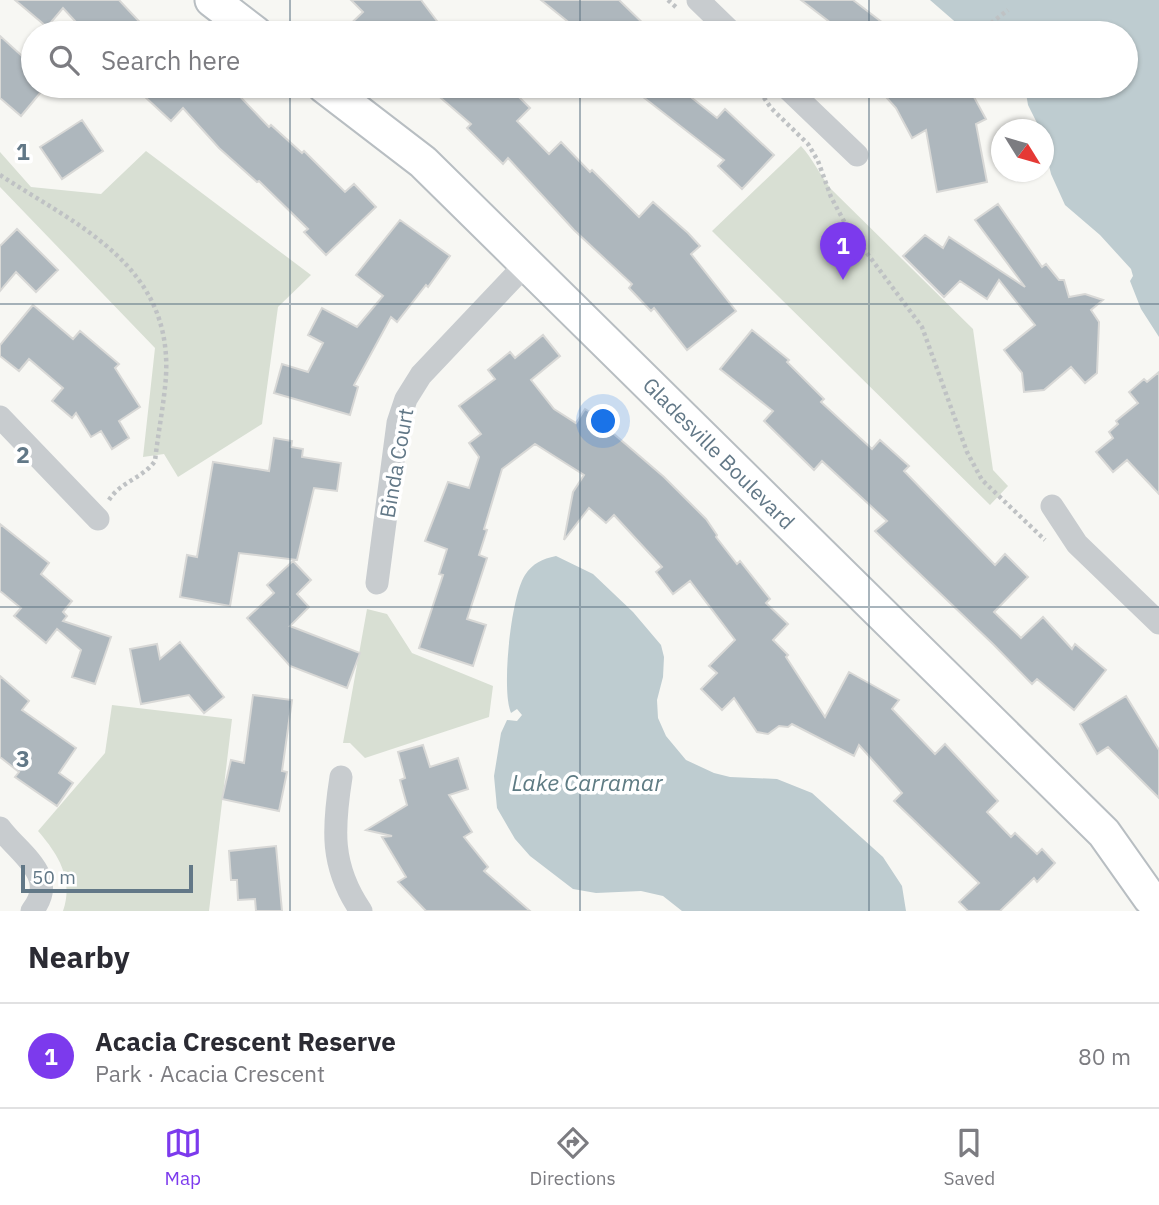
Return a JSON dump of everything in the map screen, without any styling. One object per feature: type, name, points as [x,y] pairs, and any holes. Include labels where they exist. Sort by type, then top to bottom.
[{"type":"street","points":[[212,0],[239,21]]},
{"type":"street","points":[[698,0],[720,21]]},
{"type":"street","name":"Gladesville Boulevard","points":[[340,98],[423,162],[527,263],[1104,833],[1155,891]]},
{"type":"street","points":[[798,98],[857,155]]},
{"type":"street","name":"Binda Court","points":[[377,583],[398,424],[406,399],[429,365],[527,263]]},
{"type":"street","points":[[0,417],[98,519]]},
{"type":"street","points":[[1052,506],[1077,544],[1159,623]]},
{"type":"street","points":[[341,777],[334,830],[336,849],[348,892],[361,911]]},
{"type":"street","points":[[0,828],[11,843],[33,863],[41,878],[42,890],[32,911]]},
{"type":"path","points":[[994,21],[1008,10]]},
{"type":"path","points":[[771,108],[808,144],[846,225],[922,327],[967,452],[982,480],[1022,519]]},
{"type":"path","points":[[0,175],[68,216],[114,251],[144,285],[156,310],[163,340],[166,374],[155,461],[148,470],[112,495],[98,519]]},
{"type":"shaded area","points":[[801,146],[831,189],[973,329],[993,470],[1008,486],[990,505],[712,231]]},
{"type":"shaded area","points":[[146,151],[311,275],[278,307],[262,424],[178,477],[164,454],[143,457],[155,348],[0,187],[0,152],[31,187],[101,194]]},
{"type":"shaded area","points":[[367,609],[387,614],[412,653],[493,686],[489,717],[365,758],[350,743],[343,743]]},
{"type":"shaded area","points":[[112,705],[232,719],[209,911],[63,911],[67,888],[62,868],[38,831],[105,753]]},
{"type":"water","points":[[930,0],[1159,0],[1159,337],[1141,309],[1130,281],[1133,276],[1131,269],[1100,235],[1065,205],[1054,181],[1054,119],[1035,119],[1027,98],[1138,98],[1138,21],[954,21]]},
{"type":"water","name":"Lake Carramar","points":[[556,556],[593,574],[633,612],[661,645],[664,657],[663,677],[657,700],[658,718],[666,736],[686,760],[714,773],[730,777],[777,779],[812,793],[883,857],[902,886],[906,911],[682,911],[663,896],[641,891],[596,893],[573,889],[530,856],[515,839],[497,808],[494,776],[501,733],[507,720],[517,721],[522,715],[517,709],[511,713],[507,685],[509,643],[520,586],[525,575],[535,565]]},
{"type":"building","points":[[15,0],[119,0],[139,21],[75,21],[63,8],[52,21],[40,21]]},
{"type":"building","points":[[351,0],[421,0],[437,21],[354,21],[363,12]]},
{"type":"building","points":[[541,0],[619,0],[641,21],[567,21]]},
{"type":"building","points":[[801,0],[853,0],[880,21],[828,21]]},
{"type":"building","points":[[0,36],[21,55],[21,98],[36,98],[21,116],[0,98]]},
{"type":"building","points":[[146,98],[241,98],[269,127],[271,125],[302,153],[304,151],[345,192],[354,184],[376,207],[326,255],[304,232],[308,229],[259,181],[219,148],[183,108],[171,121]]},
{"type":"building","points":[[441,98],[520,98],[530,108],[517,121],[549,154],[561,142],[639,217],[653,202],[688,233],[700,246],[691,254],[736,311],[687,350],[654,308],[651,311],[629,288],[632,284],[574,230],[508,158],[503,164],[467,128],[471,124]]},
{"type":"building","points":[[644,98],[692,98],[717,118],[725,109],[774,155],[742,189],[718,166],[724,160]]},
{"type":"building","points":[[887,98],[975,98],[986,119],[976,124],[987,182],[937,192],[926,130],[912,138],[896,108]]},
{"type":"building","points":[[82,120],[103,151],[62,179],[40,147]]},
{"type":"building","points":[[998,204],[1042,267],[1046,264],[1059,280],[1064,280],[1069,297],[1085,294],[1103,300],[1091,310],[1099,322],[1097,373],[1085,383],[1071,367],[1044,390],[1024,392],[1022,373],[1004,350],[1035,325],[999,280],[987,299],[960,281],[944,297],[903,256],[925,235],[943,248],[949,237],[1025,287],[975,220]]},
{"type":"building","points":[[400,220],[450,256],[428,287],[426,285],[397,322],[391,317],[354,385],[358,387],[350,415],[274,393],[282,364],[308,372],[323,343],[308,335],[322,308],[357,327],[383,296],[356,275]]},
{"type":"building","points":[[17,229],[58,270],[36,292],[16,272],[0,291],[0,246]]},
{"type":"building","points":[[33,305],[73,339],[80,331],[119,364],[115,368],[140,407],[119,421],[129,438],[112,449],[101,431],[91,437],[76,413],[72,418],[52,401],[63,388],[29,359],[19,371],[0,356],[0,345]]},
{"type":"building","points":[[752,330],[789,360],[787,362],[824,399],[821,402],[872,449],[880,440],[909,466],[904,471],[995,565],[1005,554],[1028,577],[994,612],[1021,638],[1043,617],[1072,649],[1075,644],[1106,670],[1074,710],[1037,679],[1032,684],[875,531],[887,521],[822,461],[814,470],[764,421],[773,411],[720,369]]},
{"type":"building","points":[[543,335],[560,356],[531,380],[554,409],[576,423],[585,409],[610,424],[607,428],[664,477],[706,519],[737,564],[740,561],[770,599],[766,603],[788,624],[773,640],[788,655],[786,657],[825,717],[849,672],[899,700],[892,709],[935,754],[945,744],[998,801],[987,812],[1011,837],[1015,833],[1037,854],[1042,849],[1055,863],[1037,882],[1034,878],[1000,911],[968,911],[959,902],[979,883],[894,801],[902,793],[859,745],[854,756],[792,724],[788,727],[779,726],[768,734],[757,732],[734,698],[722,710],[701,689],[717,673],[709,666],[735,640],[690,581],[673,594],[656,572],[662,567],[614,515],[606,523],[589,508],[564,540],[573,492],[584,475],[535,444],[502,469],[484,529],[487,530],[479,555],[487,558],[467,619],[486,625],[473,666],[419,648],[443,575],[439,574],[447,549],[425,541],[448,482],[469,488],[479,457],[469,443],[481,434],[459,406],[495,379],[488,370],[510,352],[515,358]]},
{"type":"building","points":[[1159,372],[1159,494],[1127,460],[1113,472],[1096,452],[1113,438],[1109,432],[1118,424],[1116,421],[1138,403],[1129,392],[1144,379],[1147,382]]},
{"type":"building","points":[[274,438],[292,441],[291,447],[303,449],[302,457],[341,463],[337,491],[314,488],[297,560],[239,553],[230,606],[180,597],[187,555],[197,557],[213,462],[269,471]]},
{"type":"building","points":[[0,524],[49,563],[41,574],[72,601],[63,612],[67,616],[63,621],[111,637],[95,684],[72,677],[81,650],[57,629],[46,643],[14,616],[21,608],[0,591]]},
{"type":"building","points":[[293,561],[311,580],[297,594],[309,607],[290,626],[360,653],[347,688],[290,666],[247,618],[274,593],[267,585]]},
{"type":"building","points":[[180,642],[224,697],[204,713],[189,695],[141,704],[130,649],[157,644],[160,659]]},
{"type":"building","points":[[0,676],[29,701],[22,710],[76,748],[59,773],[73,783],[57,806],[15,777],[19,772],[0,757]]},
{"type":"building","points":[[253,695],[292,700],[282,771],[287,772],[279,811],[222,799],[231,760],[244,763]]},
{"type":"building","points":[[1126,696],[1159,750],[1159,798],[1108,747],[1097,754],[1080,724]]},
{"type":"building","points":[[423,745],[430,767],[458,758],[468,789],[449,795],[472,832],[464,837],[488,867],[484,871],[530,911],[426,911],[398,882],[406,877],[382,837],[392,836],[366,830],[407,805],[400,780],[405,778],[398,752]]},
{"type":"building","points":[[276,846],[282,911],[256,911],[255,899],[238,900],[237,880],[231,880],[229,851]]},
{"type":"place","name":"Acacia Crescent Reserve","points":[[843,280]]}]
